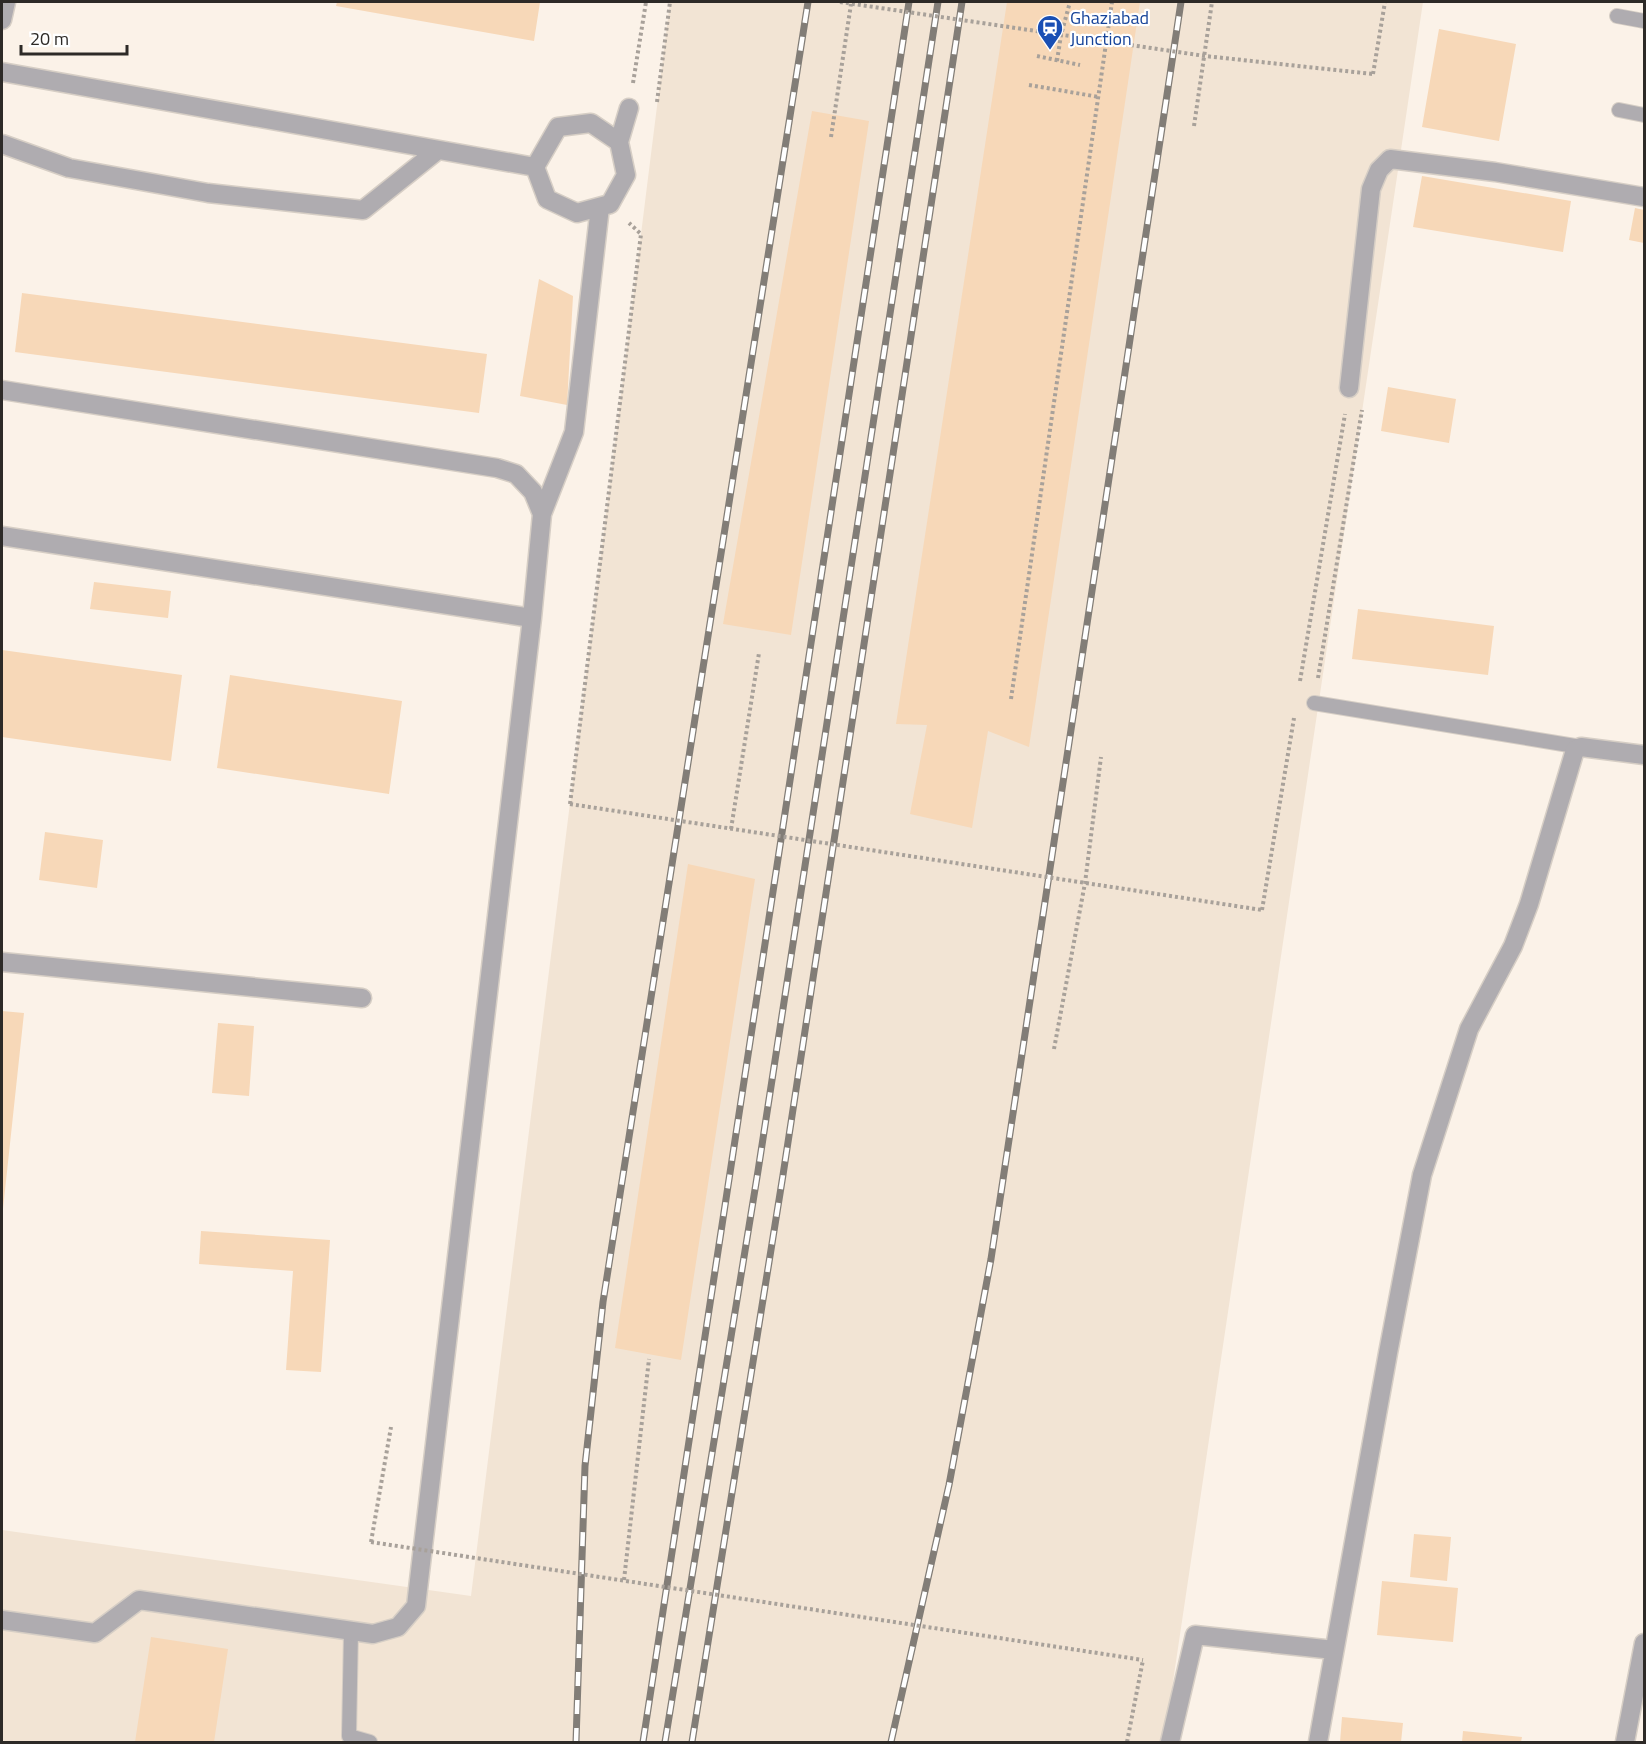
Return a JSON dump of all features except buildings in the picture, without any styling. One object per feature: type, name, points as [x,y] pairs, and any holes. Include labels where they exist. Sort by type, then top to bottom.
[{"type":"street","points":[[2,20],[6,2]]},
{"type":"street","points":[[2,72],[535,167]]},
{"type":"street","points":[[2,1620],[95,1633],[138,1600],[373,1634],[398,1627],[417,1606],[532,618],[542,514],[574,432],[605,205],[626,175],[619,142],[629,108]]},
{"type":"street","points":[[535,167],[558,127],[591,123],[619,142]]},
{"type":"street","points":[[2,144],[69,168],[208,193],[363,210],[438,150]]},
{"type":"street","points":[[1349,387],[1371,189],[1379,170],[1390,159],[1495,172],[1644,197]]},
{"type":"street","points":[[535,167],[547,199],[577,213],[605,205]]},
{"type":"street","points":[[2,390],[496,468],[516,474],[533,492],[542,514]]},
{"type":"street","points":[[2,536],[532,618]]},
{"type":"street","points":[[1318,1743],[1422,1175],[1469,1029],[1517,936],[1538,878],[1575,750],[1581,747],[1644,755]]},
{"type":"street","points":[[2,962],[362,998]]},
{"type":"street","points":[[1170,1743],[1195,1635],[1334,1650]]},
{"type":"street","points":[[1625,1743],[1644,1643]]},
{"type":"lane","points":[[1617,16],[1644,21]]},
{"type":"lane","points":[[1619,110],[1644,115]]},
{"type":"lane","points":[[1314,703],[1581,747]]},
{"type":"lane","points":[[351,1631],[349,1736],[370,1743]]},
{"type":"path","points":[[629,108],[646,2]]},
{"type":"path","points":[[656,106],[670,2]]},
{"type":"path","points":[[840,2],[1205,56],[1373,74],[1385,2]]},
{"type":"path","points":[[1057,61],[1070,2]]},
{"type":"path","points":[[1011,699],[1112,2]]},
{"type":"path","points":[[1194,126],[1212,2]]},
{"type":"path","points":[[831,137],[852,4]]},
{"type":"path","points":[[1037,56],[1080,65]]},
{"type":"path","points":[[1029,85],[1099,97]]},
{"type":"path","points":[[605,205],[641,234],[570,804],[1262,910],[1295,713]]},
{"type":"path","points":[[1299,689],[1349,387],[1365,392],[1314,703]]},
{"type":"path","points":[[731,829],[759,653]]},
{"type":"path","points":[[1054,1049],[1085,883],[1101,757]]},
{"type":"path","points":[[624,1580],[649,1359]]},
{"type":"path","points":[[391,1427],[371,1542],[1143,1660],[1127,1743]]},
{"type":"shaded area","points":[[670,2],[1423,2],[1164,1742],[2,1742],[2,1530],[471,1596]]},
{"type":"railway","points":[[576,1742],[585,1466],[603,1302],[808,2]]},
{"type":"railway","points":[[643,1742],[909,2]]},
{"type":"railway","points":[[665,1742],[758,1171],[938,2]]},
{"type":"railway","points":[[692,1742],[783,1175],[962,2]]},
{"type":"railway","points":[[891,1742],[949,1485],[991,1259],[1181,2]]},
{"type":"place","name":"Ghaziabad Junction","points":[[1050,51]]}]
